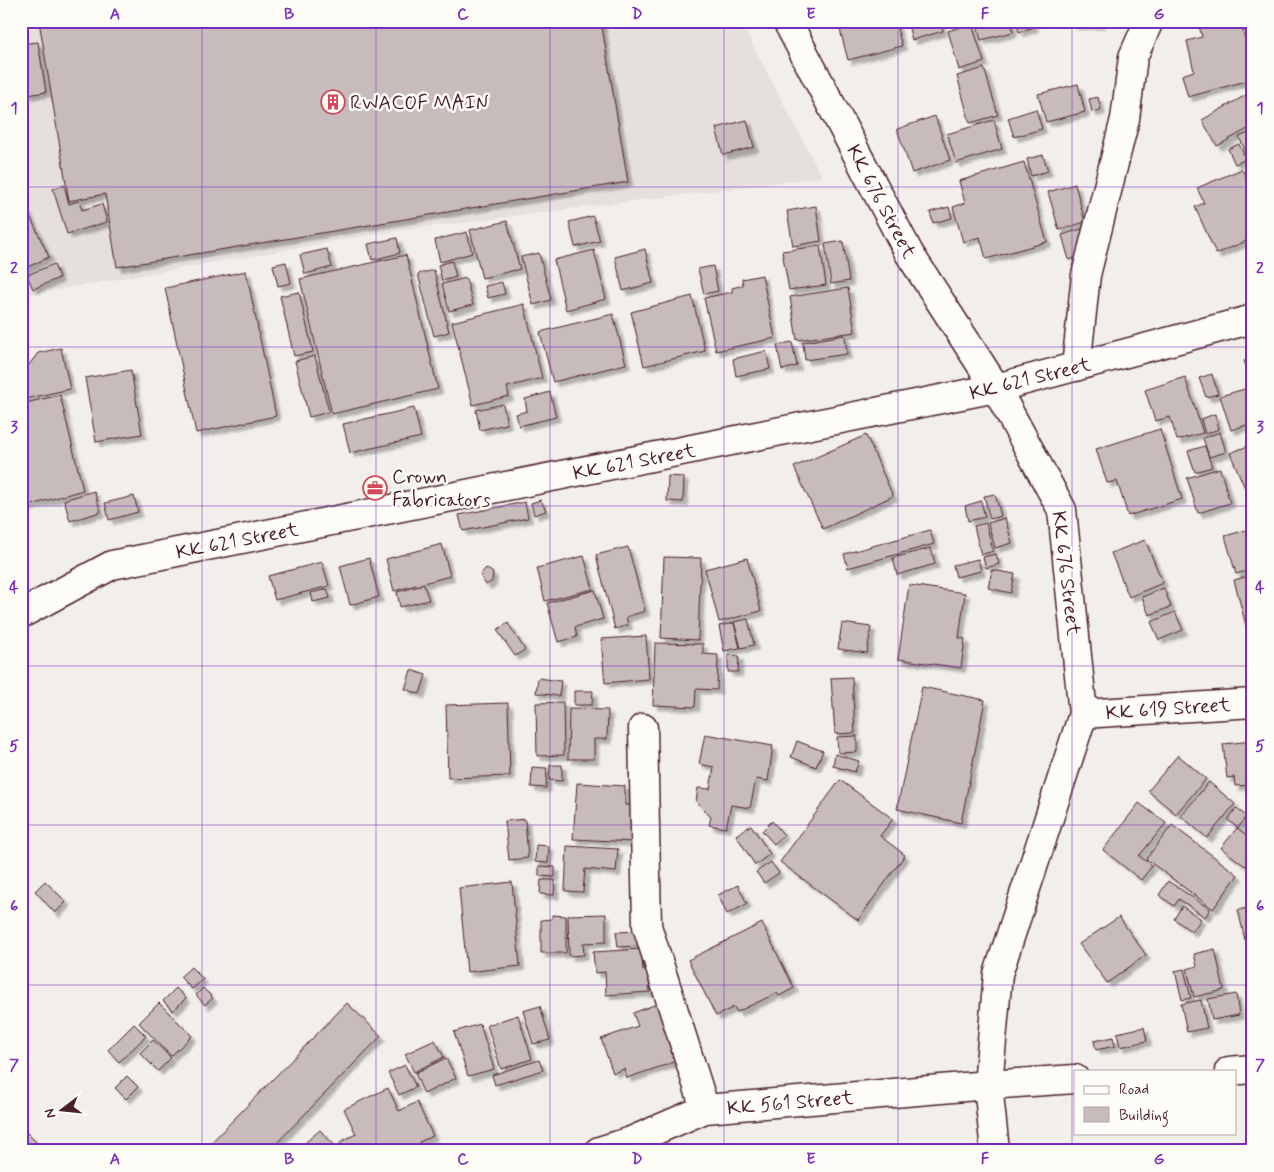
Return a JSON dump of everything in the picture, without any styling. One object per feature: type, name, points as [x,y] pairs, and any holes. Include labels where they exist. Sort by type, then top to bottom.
[{"type":"street","name":"KK 676 Street","points":[[787,21],[909,253],[996,388],[1062,510],[1083,714],[998,974],[988,1085],[996,1151]]},
{"type":"street","points":[[1076,367],[1086,275],[1125,119],[1133,57],[1149,21]]},
{"type":"street","name":"KK 621 Street","points":[[21,614],[112,565],[996,388],[1253,319]]},
{"type":"street","name":"KK 619 Street","points":[[1083,714],[1253,703]]},
{"type":"street","points":[[643,728],[647,926],[705,1109]]},
{"type":"street","points":[[1236,1070],[1253,1069]]},
{"type":"street","name":"KK 561 Street","points":[[599,1151],[630,1141],[705,1109],[1074,1079]]},
{"type":"shaded area","name":"RWACOF MAIN","points":[[21,21],[740,21],[822,177],[388,232],[21,296]]},
{"type":"building","name":"RWACOF MAIN","points":[[39,21],[601,21],[628,182],[117,267],[105,194],[69,201]]},
{"type":"building","points":[[858,21],[895,21],[902,46],[848,60],[839,26]]},
{"type":"building","points":[[907,21],[940,21],[943,31],[912,40]]},
{"type":"building","points":[[947,21],[962,21],[948,25]]},
{"type":"building","points":[[976,21],[1011,21],[1013,32],[981,40]]},
{"type":"building","points":[[1016,21],[1032,21],[1034,27],[1019,32]]},
{"type":"building","points":[[1073,21],[1099,21],[1100,24],[1073,25]]},
{"type":"building","points":[[1240,21],[1253,67],[1253,79],[1188,97],[1182,75],[1194,71],[1187,41],[1202,37],[1198,22]]},
{"type":"building","points":[[1247,21],[1253,21],[1253,44]]},
{"type":"building","points":[[972,24],[984,62],[959,70],[948,31]]},
{"type":"building","points":[[38,42],[46,92],[27,95],[21,60],[21,44]]},
{"type":"building","points":[[984,68],[998,115],[970,123],[957,76]]},
{"type":"building","points":[[1078,84],[1085,112],[1046,122],[1038,94]]},
{"type":"building","points":[[1253,91],[1253,126],[1217,146],[1202,120]]},
{"type":"building","points":[[1098,97],[1101,110],[1092,112],[1089,99]]},
{"type":"building","points":[[1036,109],[1042,129],[1014,137],[1008,118]]},
{"type":"building","points":[[935,116],[950,160],[912,173],[897,129]]},
{"type":"building","points":[[747,120],[754,147],[723,155],[716,128]]},
{"type":"building","points":[[994,120],[1002,149],[956,163],[947,134]]},
{"type":"building","points":[[1253,131],[1253,159],[1250,161],[1239,137]]},
{"type":"building","points":[[1239,144],[1246,159],[1235,164],[1228,149]]},
{"type":"building","points":[[1043,155],[1048,171],[1031,176],[1027,159]]},
{"type":"building","points":[[1024,162],[1047,242],[986,259],[980,237],[963,242],[953,207],[965,203],[959,181]]},
{"type":"building","points":[[1242,169],[1253,193],[1253,238],[1216,254],[1195,207],[1204,203],[1197,188]]},
{"type":"building","points":[[1075,184],[1085,222],[1059,230],[1048,192]]},
{"type":"building","points":[[64,185],[69,204],[79,201],[82,210],[102,204],[107,222],[67,234],[53,189]]},
{"type":"building","points":[[816,206],[821,241],[793,246],[787,211]]},
{"type":"building","points":[[949,207],[952,218],[933,223],[930,212]]},
{"type":"building","points":[[27,210],[49,257],[21,270],[21,213]]},
{"type":"building","points":[[593,216],[600,241],[575,247],[569,222]]},
{"type":"building","points":[[507,221],[520,269],[482,278],[470,230]]},
{"type":"building","points":[[1094,225],[1088,253],[1069,260],[1062,235]]},
{"type":"building","points":[[467,232],[472,253],[440,262],[435,240]]},
{"type":"building","points":[[397,238],[400,253],[372,260],[368,244]]},
{"type":"building","points":[[843,241],[849,281],[831,284],[825,244]]},
{"type":"building","points":[[820,246],[826,285],[789,290],[782,251]]},
{"type":"building","points":[[327,249],[332,267],[305,274],[300,255]]},
{"type":"building","points":[[645,249],[653,283],[623,291],[615,257]]},
{"type":"building","points":[[594,250],[606,299],[566,310],[554,260]]},
{"type":"building","points":[[539,253],[551,300],[533,305],[521,257]]},
{"type":"building","points":[[406,255],[438,389],[332,414],[300,279]]},
{"type":"building","points":[[452,261],[456,277],[442,281],[438,265]]},
{"type":"building","points":[[286,262],[291,283],[278,286],[273,265]]},
{"type":"building","points":[[54,264],[59,278],[33,289],[27,275]]},
{"type":"building","points":[[713,266],[718,291],[704,294],[698,269]]},
{"type":"building","points":[[434,270],[449,332],[434,336],[418,274]]},
{"type":"building","points":[[246,271],[276,416],[196,433],[165,288]]},
{"type":"building","points":[[762,275],[775,338],[716,351],[704,298],[732,292],[732,288],[743,285],[742,279]]},
{"type":"building","points":[[466,278],[473,305],[449,311],[442,284]]},
{"type":"building","points":[[502,282],[505,294],[488,298],[485,286]]},
{"type":"building","points":[[848,288],[855,332],[797,340],[790,297]]},
{"type":"building","points":[[299,292],[313,352],[294,356],[280,296]]},
{"type":"building","points":[[692,296],[705,351],[644,366],[631,312]]},
{"type":"building","points":[[524,304],[542,378],[507,387],[509,396],[473,405],[452,322]]},
{"type":"building","points":[[613,314],[626,364],[553,382],[540,332]]},
{"type":"building","points":[[845,335],[847,354],[805,360],[803,342]]},
{"type":"building","points":[[792,342],[797,366],[782,370],[777,345]]},
{"type":"building","points":[[61,348],[70,389],[21,400],[21,375],[38,353]]},
{"type":"building","points":[[766,351],[770,369],[736,376],[733,359]]},
{"type":"building","points":[[315,356],[329,412],[309,417],[295,361]]},
{"type":"building","points":[[1253,358],[1253,383],[1244,361]]},
{"type":"building","points":[[131,370],[142,434],[96,442],[85,378]]},
{"type":"building","points":[[1212,374],[1218,394],[1206,397],[1199,378]]},
{"type":"building","points":[[1185,377],[1203,433],[1177,440],[1170,417],[1155,421],[1145,390]]},
{"type":"building","points":[[1252,387],[1253,423],[1231,430],[1220,396]]},
{"type":"building","points":[[550,392],[556,417],[519,426],[516,414],[527,411],[525,399]]},
{"type":"building","points":[[60,395],[83,490],[21,508],[21,404]]},
{"type":"building","points":[[503,404],[507,424],[480,430],[476,410]]},
{"type":"building","points":[[414,408],[421,437],[350,453],[343,424]]},
{"type":"building","points":[[1215,414],[1219,429],[1205,434],[1201,419]]},
{"type":"building","points":[[1160,429],[1182,499],[1128,516],[1117,481],[1107,483],[1096,449]]},
{"type":"building","points":[[1220,432],[1226,452],[1209,457],[1203,438]]},
{"type":"building","points":[[866,435],[893,496],[823,529],[794,467]]},
{"type":"building","points":[[1253,444],[1253,507],[1230,453]]},
{"type":"building","points":[[1205,446],[1212,467],[1195,472],[1188,451]]},
{"type":"building","points":[[1220,468],[1230,503],[1198,513],[1187,478]]},
{"type":"building","points":[[668,476],[684,477],[683,502],[667,501]]},
{"type":"building","points":[[94,491],[101,512],[70,521],[64,500]]},
{"type":"building","points":[[995,494],[1001,516],[990,519],[984,496]]},
{"type":"building","points":[[134,496],[138,512],[109,520],[105,503]]},
{"type":"building","points":[[541,500],[546,511],[534,515],[531,503]]},
{"type":"building","points":[[981,501],[985,517],[968,521],[965,506]]},
{"type":"building","points":[[525,502],[528,518],[463,531],[459,515]]},
{"type":"building","points":[[1005,518],[1012,543],[995,548],[988,523]]},
{"type":"building","points":[[986,523],[993,551],[981,555],[974,526]]},
{"type":"building","points":[[1253,528],[1253,569],[1236,574],[1225,536]]},
{"type":"building","points":[[930,530],[934,544],[848,568],[844,554]]},
{"type":"building","points":[[1145,540],[1163,583],[1129,597],[1111,553]]},
{"type":"building","points":[[442,544],[450,576],[394,591],[386,559]]},
{"type":"building","points":[[628,547],[645,611],[626,617],[628,625],[615,629],[596,555]]},
{"type":"building","points":[[931,548],[935,564],[897,575],[893,558]]},
{"type":"building","points":[[996,554],[999,564],[986,568],[983,557]]},
{"type":"building","points":[[584,556],[593,589],[545,601],[537,568]]},
{"type":"building","points":[[664,557],[701,558],[698,640],[661,638]]},
{"type":"building","points":[[369,558],[379,597],[350,605],[340,566]]},
{"type":"building","points":[[747,558],[761,611],[719,622],[705,569]]},
{"type":"building","points":[[978,559],[981,571],[956,577],[953,565]]},
{"type":"building","points":[[322,562],[329,586],[275,600],[268,576]]},
{"type":"building","points":[[486,568],[493,573],[492,581],[486,585],[480,575]]},
{"type":"building","points":[[992,570],[1015,574],[1011,593],[988,588]]},
{"type":"building","points":[[1253,575],[1253,632],[1248,633],[1234,580]]},
{"type":"building","points":[[424,585],[429,600],[400,607],[397,592]]},
{"type":"building","points":[[909,585],[965,593],[959,638],[965,639],[961,668],[898,659]]},
{"type":"building","points":[[1164,588],[1171,607],[1149,615],[1142,597]]},
{"type":"building","points":[[327,589],[330,598],[313,602],[311,593]]},
{"type":"building","points":[[595,590],[603,619],[575,627],[577,637],[558,642],[547,603]]},
{"type":"building","points":[[1175,612],[1183,630],[1159,640],[1151,622]]},
{"type":"building","points":[[748,619],[754,645],[741,648],[734,622]]},
{"type":"building","points":[[508,623],[525,650],[515,656],[497,630]]},
{"type":"building","points":[[734,623],[740,648],[724,651],[719,626]]},
{"type":"building","points":[[842,623],[871,627],[867,653],[838,649]]},
{"type":"building","points":[[646,636],[649,679],[605,683],[601,639]]},
{"type":"building","points":[[655,643],[703,644],[703,654],[718,655],[717,690],[696,689],[695,707],[653,705]]},
{"type":"building","points":[[728,655],[739,656],[738,672],[728,672]]},
{"type":"building","points":[[411,670],[426,675],[420,694],[405,689]]},
{"type":"building","points":[[852,677],[855,733],[835,734],[831,678]]},
{"type":"building","points":[[538,678],[561,681],[559,696],[536,693]]},
{"type":"building","points":[[922,687],[985,700],[961,823],[897,809]]},
{"type":"building","points":[[574,691],[593,691],[592,705],[574,705]]},
{"type":"building","points":[[563,702],[564,755],[537,756],[536,703]]},
{"type":"building","points":[[508,703],[510,776],[448,778],[446,705]]},
{"type":"building","points":[[569,709],[608,710],[607,739],[594,739],[594,759],[568,759]]},
{"type":"building","points":[[705,734],[773,746],[768,781],[756,779],[750,808],[731,805],[726,828],[709,825],[711,817],[696,802],[698,788],[710,789],[714,767],[699,764]]},
{"type":"building","points":[[857,736],[857,752],[838,753],[837,737]]},
{"type":"building","points":[[797,741],[823,751],[816,767],[791,757]]},
{"type":"building","points":[[1253,741],[1253,785],[1235,786],[1234,777],[1227,778],[1223,744]]},
{"type":"building","points":[[835,754],[859,761],[855,772],[833,766]]},
{"type":"building","points":[[1178,755],[1206,779],[1176,814],[1148,791]]},
{"type":"building","points":[[550,765],[562,765],[562,781],[549,780]]},
{"type":"building","points":[[532,767],[547,768],[546,788],[531,787]]},
{"type":"building","points":[[840,780],[893,819],[880,836],[905,855],[858,920],[780,862]]},
{"type":"building","points":[[1209,782],[1235,804],[1207,838],[1181,816]]},
{"type":"building","points":[[577,783],[625,786],[625,805],[635,805],[634,842],[573,839]]},
{"type":"building","points":[[1139,803],[1166,823],[1139,856],[1152,866],[1141,880],[1103,850]]},
{"type":"building","points":[[1236,808],[1246,816],[1238,828],[1228,820]]},
{"type":"building","points":[[525,819],[528,858],[509,860],[505,821]]},
{"type":"building","points":[[772,821],[784,835],[774,844],[762,831]]},
{"type":"building","points":[[751,825],[770,854],[755,865],[736,835]]},
{"type":"building","points":[[1172,825],[1238,875],[1213,909],[1146,859]]},
{"type":"building","points":[[1237,828],[1253,840],[1253,857],[1245,866],[1221,848]]},
{"type":"building","points":[[536,845],[549,846],[548,863],[535,862]]},
{"type":"building","points":[[567,846],[618,849],[616,872],[585,869],[583,892],[565,891]]},
{"type":"building","points":[[771,862],[779,873],[764,883],[756,872]]},
{"type":"building","points":[[539,866],[555,867],[555,877],[539,876]]},
{"type":"building","points":[[541,880],[555,880],[554,895],[540,894]]},
{"type":"building","points":[[45,881],[66,902],[55,913],[35,891]]},
{"type":"building","points":[[1168,881],[1210,909],[1205,917],[1179,899],[1174,906],[1159,895]]},
{"type":"building","points":[[512,882],[520,966],[467,972],[459,888]]},
{"type":"building","points":[[738,885],[747,904],[727,914],[718,895]]},
{"type":"building","points":[[1182,906],[1201,919],[1192,932],[1174,919]]},
{"type":"building","points":[[1247,908],[1253,938],[1245,940],[1238,910]]},
{"type":"building","points":[[606,914],[606,942],[583,943],[584,955],[569,956],[568,915]]},
{"type":"building","points":[[552,915],[566,916],[566,953],[541,953],[541,920],[552,919]]},
{"type":"building","points":[[1119,917],[1146,955],[1107,983],[1079,944]]},
{"type":"building","points":[[762,923],[794,988],[779,996],[777,993],[737,1012],[734,1007],[716,1016],[688,960]]},
{"type":"building","points":[[637,931],[638,946],[618,947],[616,932]]},
{"type":"building","points":[[641,949],[643,970],[648,970],[650,992],[606,995],[605,972],[595,973],[593,952]]},
{"type":"building","points":[[1215,949],[1224,990],[1194,997],[1187,969],[1197,966],[1194,954]]},
{"type":"building","points":[[191,967],[203,979],[192,989],[180,977]]},
{"type":"building","points":[[1184,969],[1191,998],[1182,1000],[1175,971]]},
{"type":"building","points":[[176,988],[186,998],[173,1011],[163,1001]]},
{"type":"building","points":[[203,988],[213,998],[205,1005],[196,995]]},
{"type":"building","points":[[1236,994],[1239,1015],[1212,1020],[1208,999]]},
{"type":"building","points":[[1201,1000],[1207,1028],[1187,1032],[1181,1004]]},
{"type":"building","points":[[662,1002],[683,1059],[627,1078],[624,1069],[613,1073],[601,1039],[638,1026],[633,1013]]},
{"type":"building","points":[[159,1003],[192,1036],[171,1056],[139,1023]]},
{"type":"building","points":[[347,1003],[381,1036],[269,1151],[203,1151]]},
{"type":"building","points":[[540,1006],[550,1040],[533,1044],[523,1011]]},
{"type":"building","points":[[518,1015],[532,1059],[501,1069],[487,1025]]},
{"type":"building","points":[[134,1024],[146,1036],[119,1062],[108,1050]]},
{"type":"building","points":[[480,1024],[494,1069],[468,1076],[454,1032]]},
{"type":"building","points":[[1144,1027],[1147,1041],[1120,1047],[1117,1033]]},
{"type":"building","points":[[1113,1037],[1115,1046],[1096,1050],[1094,1041]]},
{"type":"building","points":[[153,1040],[171,1058],[158,1071],[140,1053]]},
{"type":"building","points":[[435,1040],[444,1057],[414,1072],[405,1054]]},
{"type":"building","points":[[446,1058],[456,1078],[424,1094],[415,1073]]},
{"type":"building","points":[[539,1060],[543,1070],[495,1085],[492,1075]]},
{"type":"building","points":[[405,1065],[416,1087],[399,1095],[388,1073]]},
{"type":"building","points":[[127,1076],[138,1087],[126,1099],[115,1088]]},
{"type":"building","points":[[388,1088],[399,1111],[417,1102],[433,1136],[419,1142],[423,1151],[344,1151],[340,1142],[356,1134],[344,1109]]},
{"type":"building","points":[[21,1127],[45,1151],[21,1151]]},
{"type":"building","points":[[320,1130],[334,1145],[328,1151],[314,1151],[306,1142]]},
{"type":"place","name":"RWACOF MAIN","points":[[333,102]]},
{"type":"place","name":"Crown Fabricators","points":[[375,488]]}]
